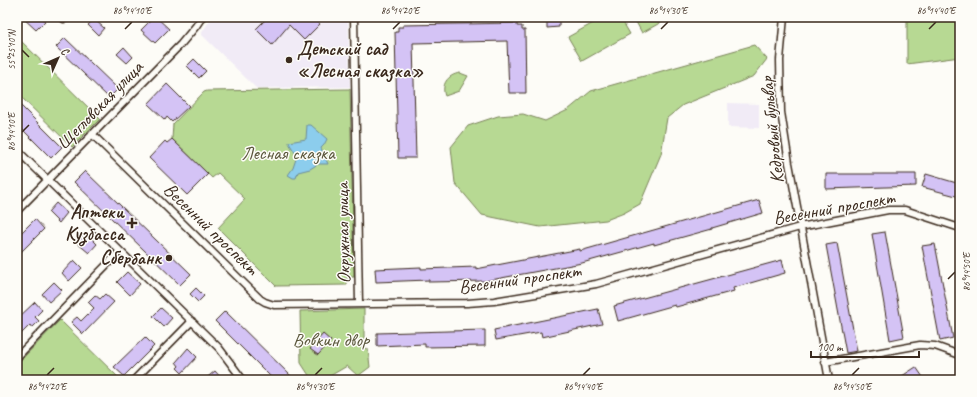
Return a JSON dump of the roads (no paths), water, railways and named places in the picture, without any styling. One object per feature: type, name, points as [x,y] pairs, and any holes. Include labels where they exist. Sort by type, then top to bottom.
[{"type":"street","name":"Щегловская улица","points":[[17,211],[181,44],[193,31],[202,17]]},
{"type":"street","name":"Окружная улица","points":[[354,17],[359,304]]},
{"type":"street","name":"Кедровый бульвар","points":[[784,17],[780,60],[781,112],[800,227],[829,380]]},
{"type":"street","name":"Весенний проспект","points":[[92,134],[265,302],[280,306],[486,302],[596,284],[800,227],[897,209],[905,210],[960,228]]},
{"type":"street","points":[[17,150],[219,348],[243,380]]},
{"type":"street","points":[[17,356],[120,251]]},
{"type":"street","points":[[134,380],[192,321]]},
{"type":"street","points":[[825,362],[920,345],[935,346],[960,355]]},
{"type":"water","points":[[307,125],[311,125],[327,139],[321,148],[328,164],[318,164],[310,169],[298,172],[296,178],[293,178],[288,175],[293,168],[297,156],[289,142],[306,139]]},
{"type":"place","name":"Детский сад «Лесная сказка»","points":[[289,60]]},
{"type":"place","name":"Аптеки Кузбасса","points":[[132,223]]},
{"type":"place","name":"Сбербанк","points":[[169,258]]},
{"type":"park label","name":"Лесная сказка","points":[[288,153]]},
{"type":"park label","name":"Вовкин двор","points":[[331,340]]}]
